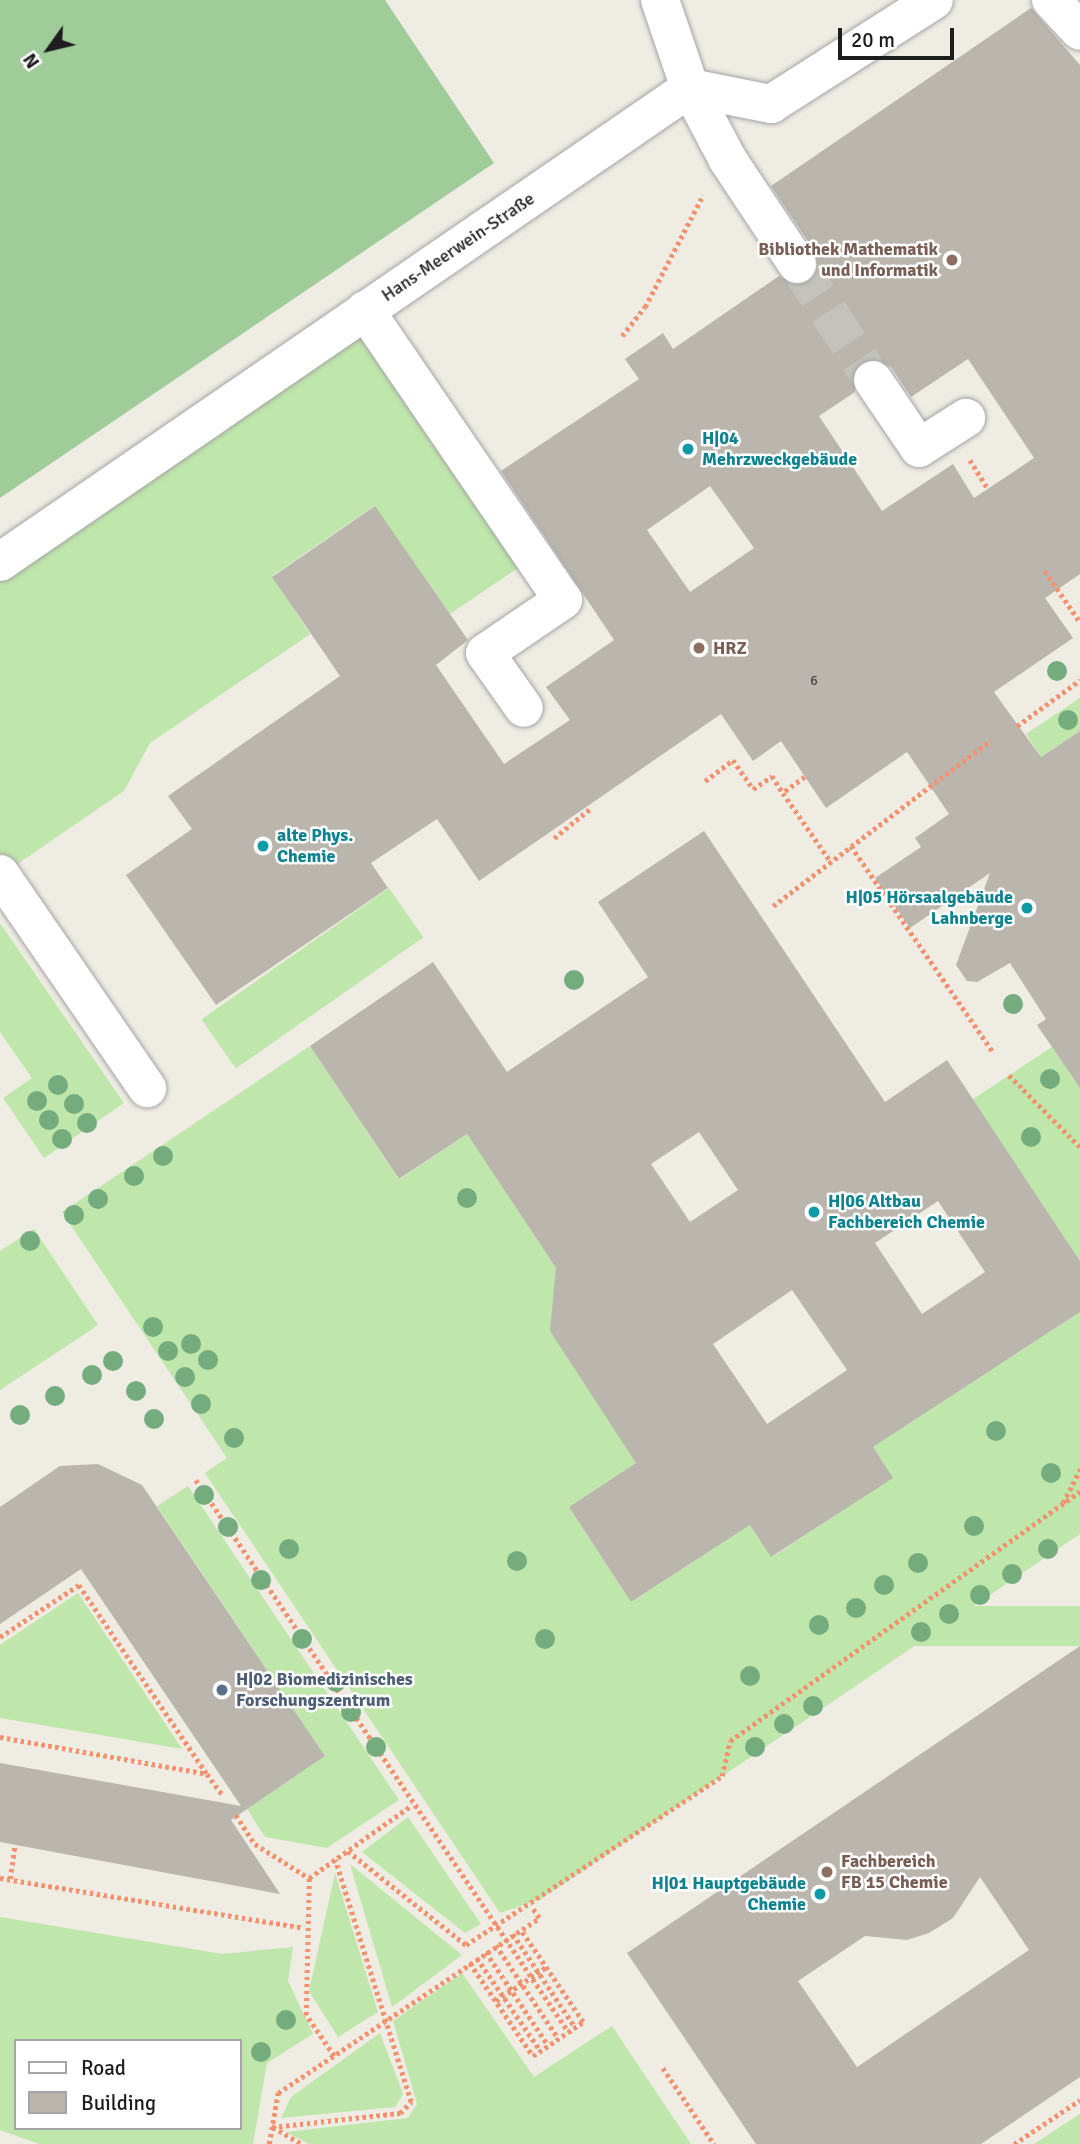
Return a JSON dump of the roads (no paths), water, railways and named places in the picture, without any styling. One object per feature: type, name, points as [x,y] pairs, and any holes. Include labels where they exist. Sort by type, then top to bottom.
[{"type":"lane","points":[[660,0],[690,88],[728,160],[797,264]]},
{"type":"lane","points":[[690,88],[771,104],[934,0]]},
{"type":"lane","points":[[1051,0],[1080,31]]},
{"type":"lane","name":"Hans-Meerwein-Straße","points":[[0,562],[690,88]]},
{"type":"lane","points":[[365,310],[563,600],[485,653],[524,708]]},
{"type":"lane","points":[[873,380],[919,448],[966,418]]},
{"type":"lane","points":[[0,874],[147,1088]]},
{"type":"tunnel","points":[[797,264],[873,380]]},
{"type":"place","name":"Bibliothek Mathematik und Informatik","points":[[952,260]]},
{"type":"place","name":"H|04 Mehrzweckgebäude","points":[[688,449]]},
{"type":"place","name":"HRZ","points":[[699,648]]},
{"type":"place","name":"alte Phys. Chemie","points":[[263,846]]},
{"type":"place","name":"H|05 Hörsaalgebäude Lahnberge","points":[[1027,908]]},
{"type":"place","name":"H|06 Altbau Fachbereich Chemie","points":[[814,1212]]},
{"type":"place","name":"H|02 Biomedizinisches Forschungszentrum","points":[[222,1690]]},
{"type":"place","name":"Fachbereich FB 15 Chemie","points":[[827,1872]]},
{"type":"place","name":"H|01 Hauptgebäude Chemie","points":[[820,1894]]}]
